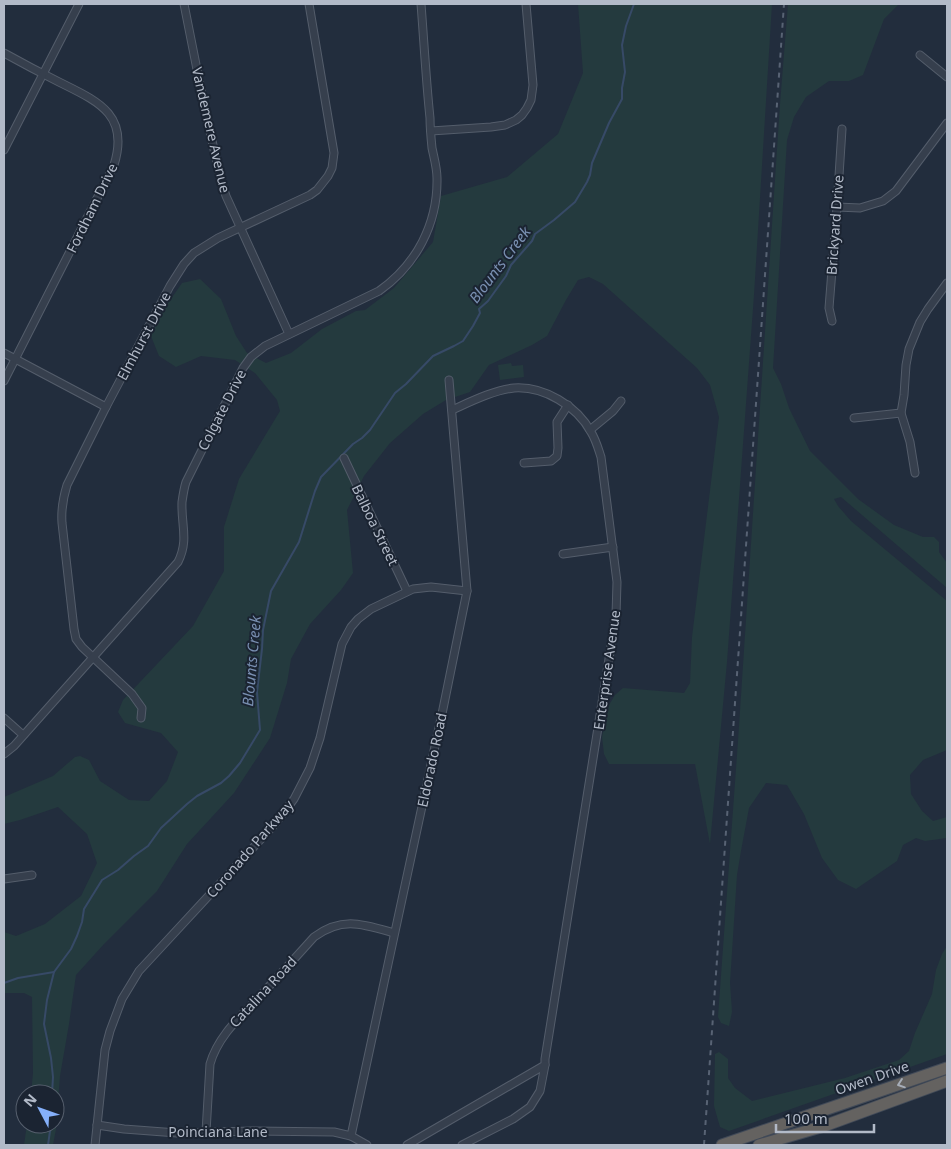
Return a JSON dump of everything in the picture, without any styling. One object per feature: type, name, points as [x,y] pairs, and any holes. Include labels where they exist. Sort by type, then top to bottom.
[{"type":"highway","name":"Owen Drive","points":[[723,1145],[947,1068]]},
{"type":"highway","name":"Owen Drive","points":[[758,1145],[824,1126],[944,1083]]},
{"type":"street","points":[[4,150],[79,4]]},
{"type":"street","name":"Vandemere Avenue","points":[[184,4],[205,110],[226,196],[290,334]]},
{"type":"street","name":"Elmhurst Drive","points":[[141,718],[142,708],[132,694],[92,658],[76,639],[62,512],[64,495],[67,485],[106,407],[170,286],[184,264],[205,245],[310,195],[324,184],[332,168],[334,153],[309,4]]},
{"type":"street","name":"Colgate Drive","points":[[4,754],[14,746],[178,562],[185,540],[182,502],[184,490],[190,474],[246,364],[258,351],[379,291],[396,278],[411,262],[426,235],[435,206],[437,178],[431,131],[421,4]]},
{"type":"street","points":[[431,131],[510,124],[522,115],[531,100],[533,85],[526,4]]},
{"type":"street","name":"Fordham Drive","points":[[4,53],[86,96],[104,108],[114,121],[117,130],[118,146],[114,165],[4,381]]},
{"type":"street","points":[[920,55],[947,77]]},
{"type":"street","points":[[838,207],[860,208],[883,201],[896,191],[947,123]]},
{"type":"street","name":"Brickyard Drive","points":[[832,321],[829,308],[838,207],[842,129]]},
{"type":"street","points":[[915,473],[910,442],[901,412],[906,366],[914,335],[928,309],[947,283]]},
{"type":"street","points":[[4,353],[106,407]]},
{"type":"street","name":"Eldorado Road","points":[[351,1136],[467,591],[450,380]]},
{"type":"street","name":"Enterprise Avenue","points":[[452,410],[503,390],[521,388],[539,391],[555,398],[568,405],[581,417],[590,430],[601,457],[617,582],[616,615],[540,1091],[530,1107],[513,1119],[462,1145]]},
{"type":"street","points":[[590,430],[613,411],[621,401]]},
{"type":"street","points":[[524,463],[551,461],[557,456],[557,422],[568,405]]},
{"type":"street","points":[[854,418],[901,412]]},
{"type":"street","name":"Balboa Street","points":[[344,458],[407,591]]},
{"type":"street","points":[[563,554],[612,547]]},
{"type":"street","name":"Coronado Parkway","points":[[95,1145],[105,1050],[115,1016],[131,983],[149,960],[275,824],[303,783],[315,754],[342,644],[351,627],[364,613],[407,591],[431,587],[467,591]]},
{"type":"street","points":[[4,718],[23,735]]},
{"type":"street","points":[[4,879],[32,875]]},
{"type":"street","name":"Catalina Road","points":[[206,1132],[210,1064],[217,1044],[314,938],[330,927],[346,924],[371,926],[394,933]]},
{"type":"street","points":[[406,1145],[545,1065]]},
{"type":"street","name":"Poinciana Lane","points":[[97,1125],[149,1132],[177,1133],[334,1132],[351,1136],[367,1145]]},
{"type":"green space","points":[[578,4],[772,4],[754,295],[727,662],[710,844],[695,764],[609,764],[604,754],[602,737],[609,705],[615,695],[623,688],[684,693],[690,683],[692,637],[719,417],[710,385],[697,368],[603,284],[589,277],[578,280],[547,336],[489,365],[470,392],[446,400],[423,414],[390,443],[364,476],[347,510],[353,573],[341,590],[310,624],[291,659],[287,683],[270,738],[234,793],[187,844],[157,891],[76,975],[59,1084],[32,1084],[32,997],[24,993],[4,994],[4,932],[16,936],[45,924],[81,896],[97,863],[87,834],[58,807],[4,824],[4,797],[53,776],[75,757],[80,756],[89,760],[100,781],[129,800],[149,801],[167,781],[178,752],[161,733],[125,723],[118,712],[123,700],[193,626],[224,571],[224,527],[239,479],[280,411],[277,400],[255,373],[235,360],[201,356],[176,367],[159,356],[151,336],[162,312],[182,283],[200,279],[221,299],[236,336],[247,353],[266,363],[291,353],[322,329],[356,311],[365,310],[394,288],[433,242],[441,196],[507,177],[558,134],[583,73]]},
{"type":"green space","points":[[788,4],[899,4],[884,19],[863,75],[849,81],[829,81],[806,97],[794,117],[787,140],[773,368],[789,408],[810,451],[858,499],[894,525],[923,537],[934,537],[939,542],[939,552],[947,563],[947,588],[841,497],[834,499],[851,521],[947,601],[947,750],[923,760],[910,775],[911,794],[922,811],[933,821],[947,817],[947,838],[925,841],[916,838],[903,845],[897,861],[856,889],[838,880],[822,858],[804,814],[787,785],[766,783],[749,808],[737,875],[730,983],[732,1012],[729,1026],[721,1023],[718,1017]]},
{"type":"green space","points":[[511,363],[512,366],[523,365],[524,377],[500,380],[498,365]]},
{"type":"green space","points":[[947,946],[947,1054],[729,1131],[720,1127],[714,1106],[715,1054],[719,1052],[728,1059],[728,1078],[735,1088],[752,1101],[845,1078],[899,1060],[909,1051],[932,994],[936,970]]},
{"type":"green space","points":[[26,1134],[55,1134],[53,1145],[24,1145]]},
{"type":"waterway","name":"Blounts Creek","points":[[53,1084],[51,1058],[44,1024],[47,1000],[54,972],[71,949],[82,922],[84,909],[102,880],[148,846],[161,828],[187,804],[197,796],[221,783],[240,763],[260,730],[257,692],[263,630],[271,591],[299,542],[321,477],[353,444],[370,430],[395,393],[433,356],[463,341],[480,313],[479,309],[488,301],[506,276],[511,265],[532,241],[535,234],[575,202],[587,182],[592,163],[609,123],[622,99],[625,72],[622,45],[634,4]]},
{"type":"waterway","points":[[4,983],[18,978],[54,972]]},
{"type":"waterway","name":"Blounts Creek","points":[[48,1145],[50,1134]]},
{"type":"railway","points":[[704,1145],[784,4]]}]
